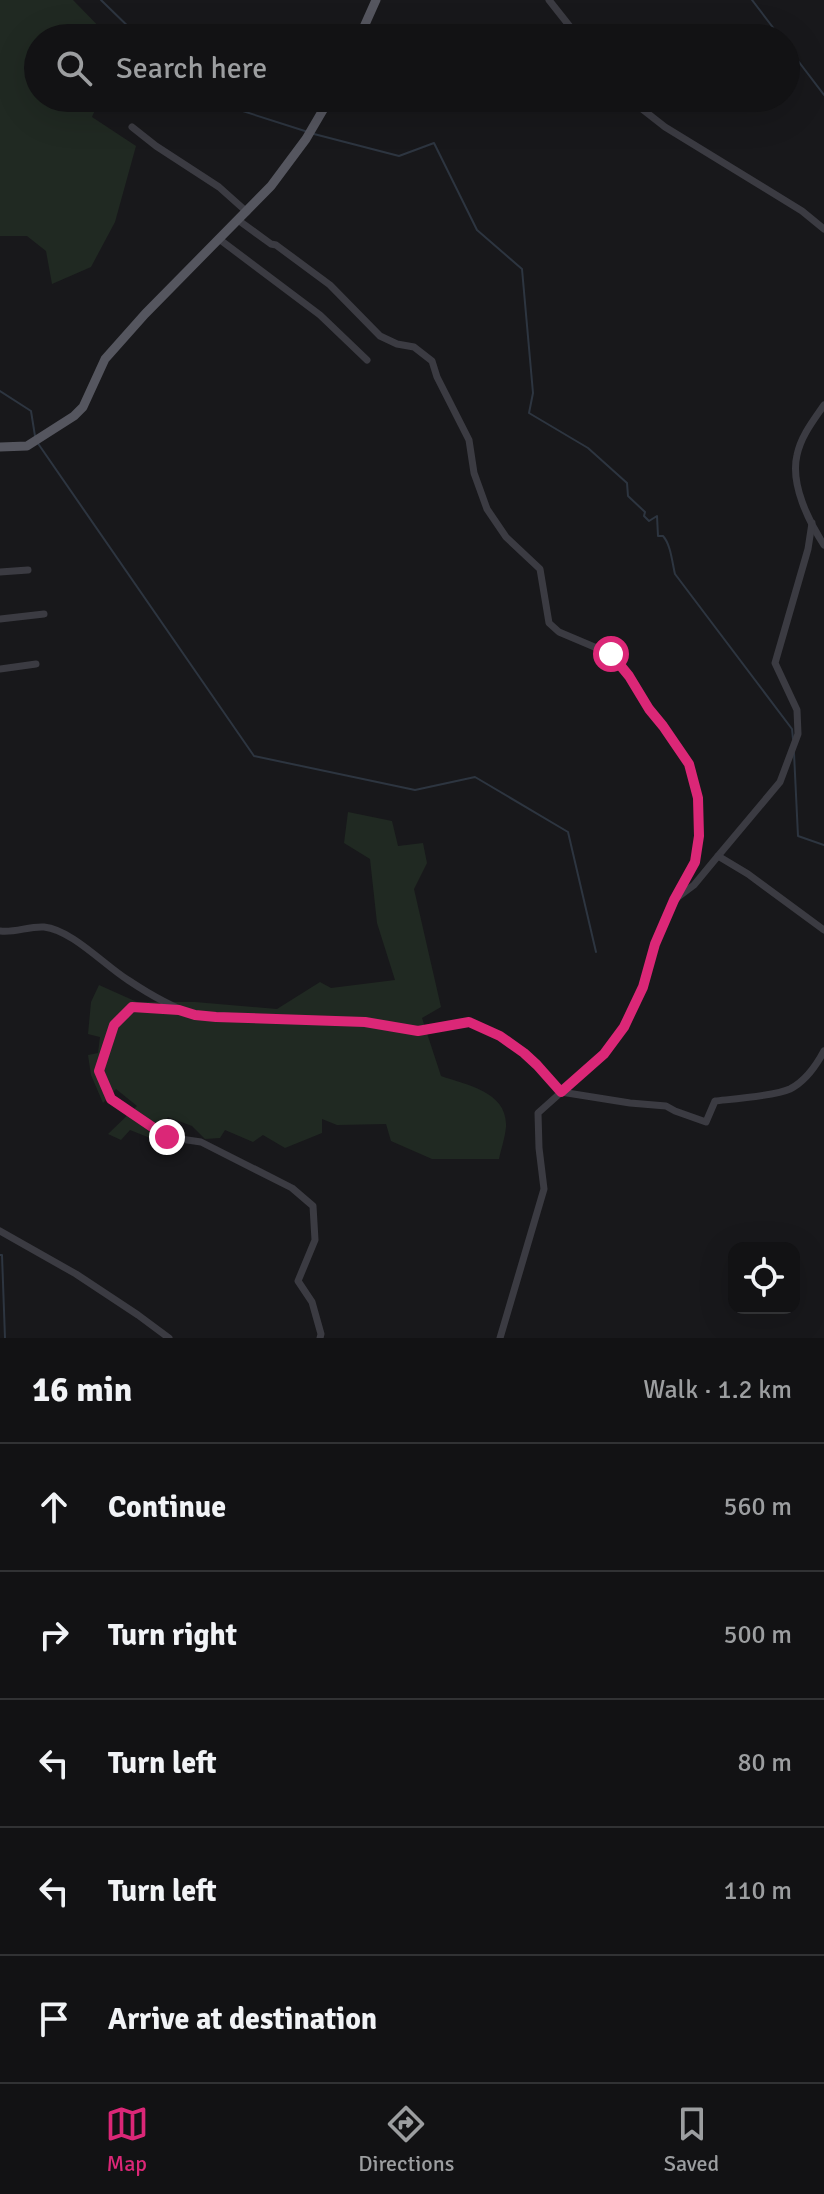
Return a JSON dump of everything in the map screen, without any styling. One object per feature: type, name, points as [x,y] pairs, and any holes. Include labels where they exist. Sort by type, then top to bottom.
[{"type":"main road","points":[[365,24],[376,0]]},
{"type":"main road","points":[[0,447],[27,446],[83,407],[105,359],[271,186],[306,139],[321,112]]},
{"type":"street","points":[[549,0],[568,24]]},
{"type":"street","points":[[646,112],[665,127],[802,211],[824,229]]},
{"type":"street","points":[[132,127],[219,187],[247,212]]},
{"type":"street","points":[[238,220],[330,285],[380,336],[414,347],[432,361],[469,440],[474,473],[487,509],[506,537],[540,569],[549,623],[559,632],[611,654],[689,764],[698,798],[699,836],[695,862],[655,944],[643,987],[624,1027],[604,1054],[538,1113],[544,1189],[500,1338]]},
{"type":"street","points":[[219,239],[320,315],[367,360]]},
{"type":"street","points":[[824,405],[804,435],[796,458],[797,482],[824,545]]},
{"type":"street","points":[[674,900],[694,885],[780,782],[798,734],[797,710],[775,663],[808,549],[812,523]]},
{"type":"street","points":[[0,572],[28,570]]},
{"type":"street","points":[[0,619],[44,614]]},
{"type":"street","points":[[0,669],[36,664]]},
{"type":"street","points":[[718,856],[748,874],[824,930]]},
{"type":"street","points":[[0,931],[43,927],[63,933],[127,980],[179,1010],[195,1015],[365,1022],[418,1031],[469,1022],[500,1036],[524,1053],[561,1092],[666,1106],[706,1122],[715,1101],[790,1089],[815,1069],[824,1051]]},
{"type":"street","points":[[179,1010],[132,1007],[114,1025],[99,1071],[111,1099],[167,1137],[201,1142],[292,1188],[313,1206],[315,1240],[298,1281],[312,1302],[320,1338]]},
{"type":"street","points":[[0,1231],[76,1274],[169,1338]]},
{"type":"shaded area","points":[[0,0],[73,0],[96,24],[24,24],[24,112],[94,112],[92,117],[136,146],[115,222],[91,267],[52,284],[46,251],[27,236],[0,236]]},
{"type":"shaded area","points":[[348,812],[392,821],[398,846],[423,843],[427,863],[414,889],[441,1007],[422,1018],[441,1076],[484,1092],[493,1098],[505,1115],[506,1127],[499,1159],[432,1159],[391,1141],[386,1124],[337,1125],[322,1119],[322,1133],[285,1148],[263,1135],[253,1142],[225,1130],[220,1138],[205,1139],[192,1126],[168,1117],[150,1138],[130,1130],[121,1140],[108,1134],[137,1106],[116,1089],[103,1103],[91,1075],[88,1055],[98,1053],[100,1037],[88,1034],[91,1002],[99,985],[137,1002],[195,1002],[277,1009],[320,982],[331,988],[395,980],[377,923],[370,859],[344,843]]},
{"type":"waterway","points":[[101,0],[126,24]]},
{"type":"waterway","points":[[752,0],[770,24]]},
{"type":"waterway","points":[[800,63],[824,95]]},
{"type":"waterway","points":[[246,112],[308,132]]},
{"type":"waterway","points":[[314,134],[399,156],[434,143],[477,230],[522,269],[533,393],[529,413],[588,448],[627,483],[628,496],[645,512],[644,516],[649,521],[657,516],[658,536],[663,536],[668,544],[675,574],[792,729],[793,739]]},
{"type":"waterway","points":[[0,391],[31,411],[35,436]]},
{"type":"waterway","points":[[37,442],[254,756],[415,790],[475,777],[568,832],[596,952]]},
{"type":"waterway","points":[[794,753],[798,836],[824,845]]},
{"type":"waterway","points":[[0,1255],[5,1338]]},
{"type":"route","points":[[167,1137],[111,1099],[99,1071],[114,1025],[132,1007],[179,1010],[216,1017],[365,1022],[418,1031],[469,1022],[500,1036],[524,1053],[561,1092],[604,1054],[624,1027],[643,987],[655,944],[695,862],[699,836],[698,798],[689,764],[611,654]]}]
